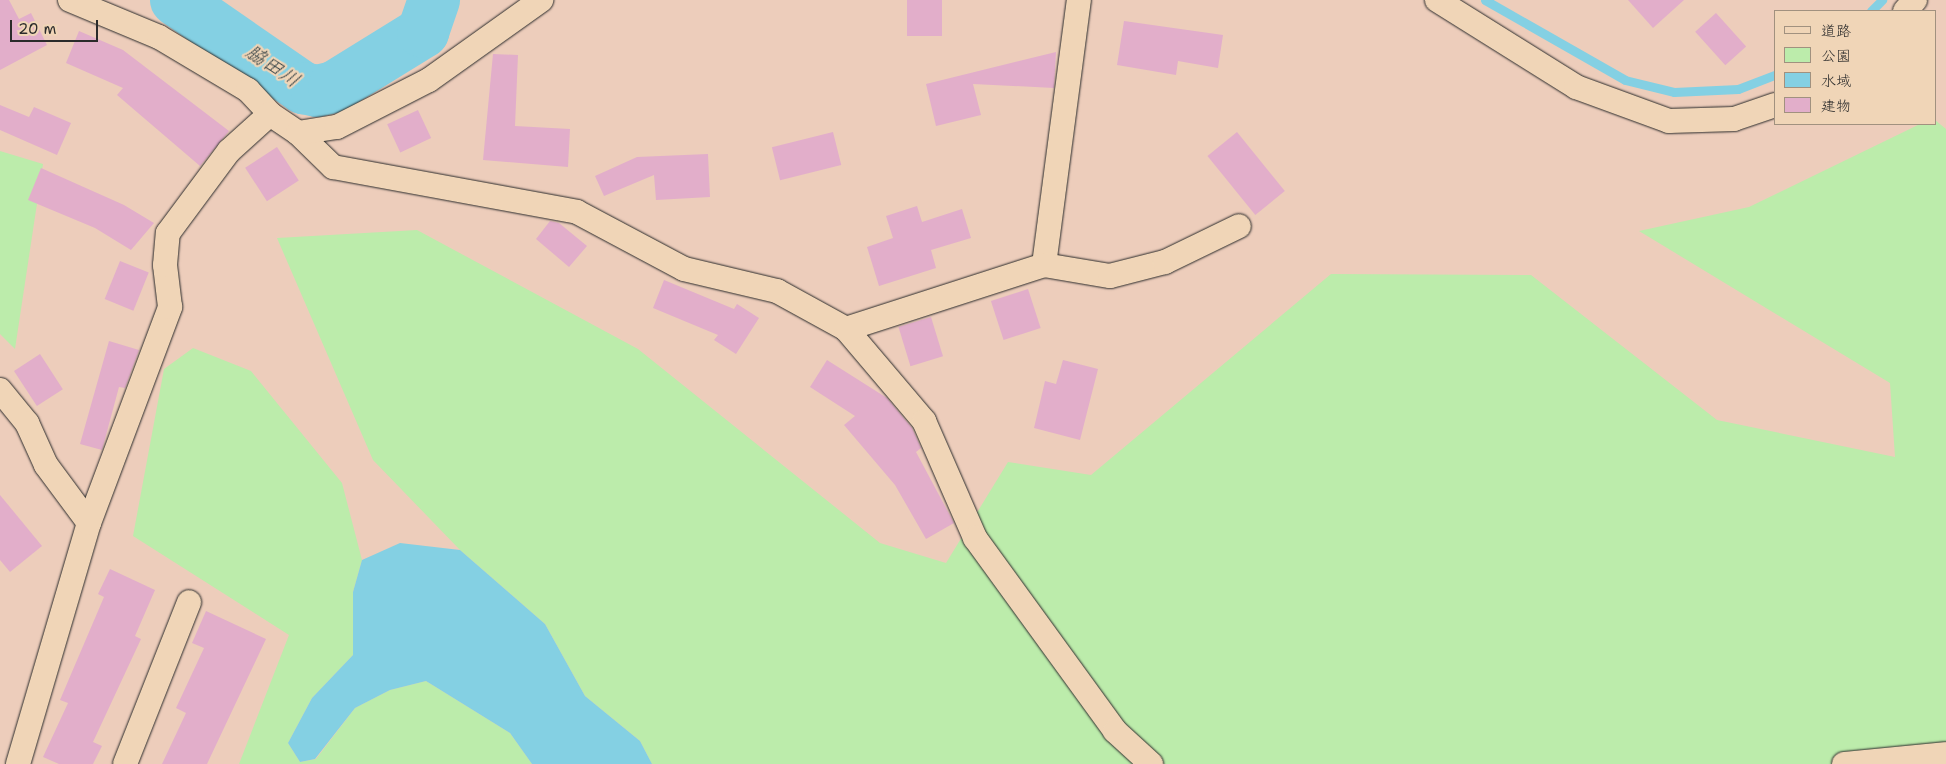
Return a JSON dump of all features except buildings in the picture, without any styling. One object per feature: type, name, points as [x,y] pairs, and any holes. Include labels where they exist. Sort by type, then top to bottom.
[{"type":"street","points":[[70,0],[159,37],[248,90],[270,114],[298,133],[333,166],[577,212],[684,269],[777,291],[846,330],[924,421],[974,538],[1115,731],[1151,764]]},
{"type":"street","points":[[298,133],[337,127],[428,80],[541,0]]},
{"type":"street","points":[[1044,265],[1079,0]]},
{"type":"street","points":[[1437,0],[1576,87],[1669,121],[1734,119],[1774,105]]},
{"type":"street","points":[[1906,10],[1915,0]]},
{"type":"street","points":[[18,764],[89,523],[170,307],[165,265],[168,233],[229,151],[270,114]]},
{"type":"street","points":[[846,330],[1044,265],[1110,276],[1165,262],[1238,226]]},
{"type":"street","points":[[0,390],[27,423],[46,465],[89,523]]},
{"type":"street","points":[[125,764],[189,602]]},
{"type":"street","points":[[1844,764],[1946,754]]},
{"type":"green space","points":[[1936,121],[1946,129],[1946,764],[652,764],[640,741],[585,696],[545,624],[460,550],[373,460],[277,238],[417,230],[638,349],[880,543],[946,563],[1008,462],[1091,475],[1331,274],[1531,275],[1717,420],[1895,457],[1890,383],[1639,231],[1749,207],[1918,125],[1936,125]]},
{"type":"green space","points":[[0,151],[43,164],[15,349],[0,334]]},
{"type":"green space","points":[[193,348],[251,371],[342,483],[362,560],[353,592],[353,655],[312,698],[288,743],[300,762],[316,759],[355,708],[390,690],[426,681],[510,733],[532,764],[239,764],[289,635],[133,536],[164,369]]},
{"type":"water","points":[[400,543],[460,550],[545,624],[585,696],[640,741],[652,764],[532,764],[510,733],[426,681],[390,690],[355,708],[315,759],[300,762],[288,743],[312,698],[353,655],[353,592],[362,560]]},
{"type":"waterway","name":"脇田川","points":[[176,0],[303,88],[317,91],[334,87],[423,32],[434,0]]},
{"type":"waterway","points":[[1485,0],[1625,80],[1674,92],[1738,89],[1774,75]]},
{"type":"waterway","points":[[1872,10],[1882,0]]}]
